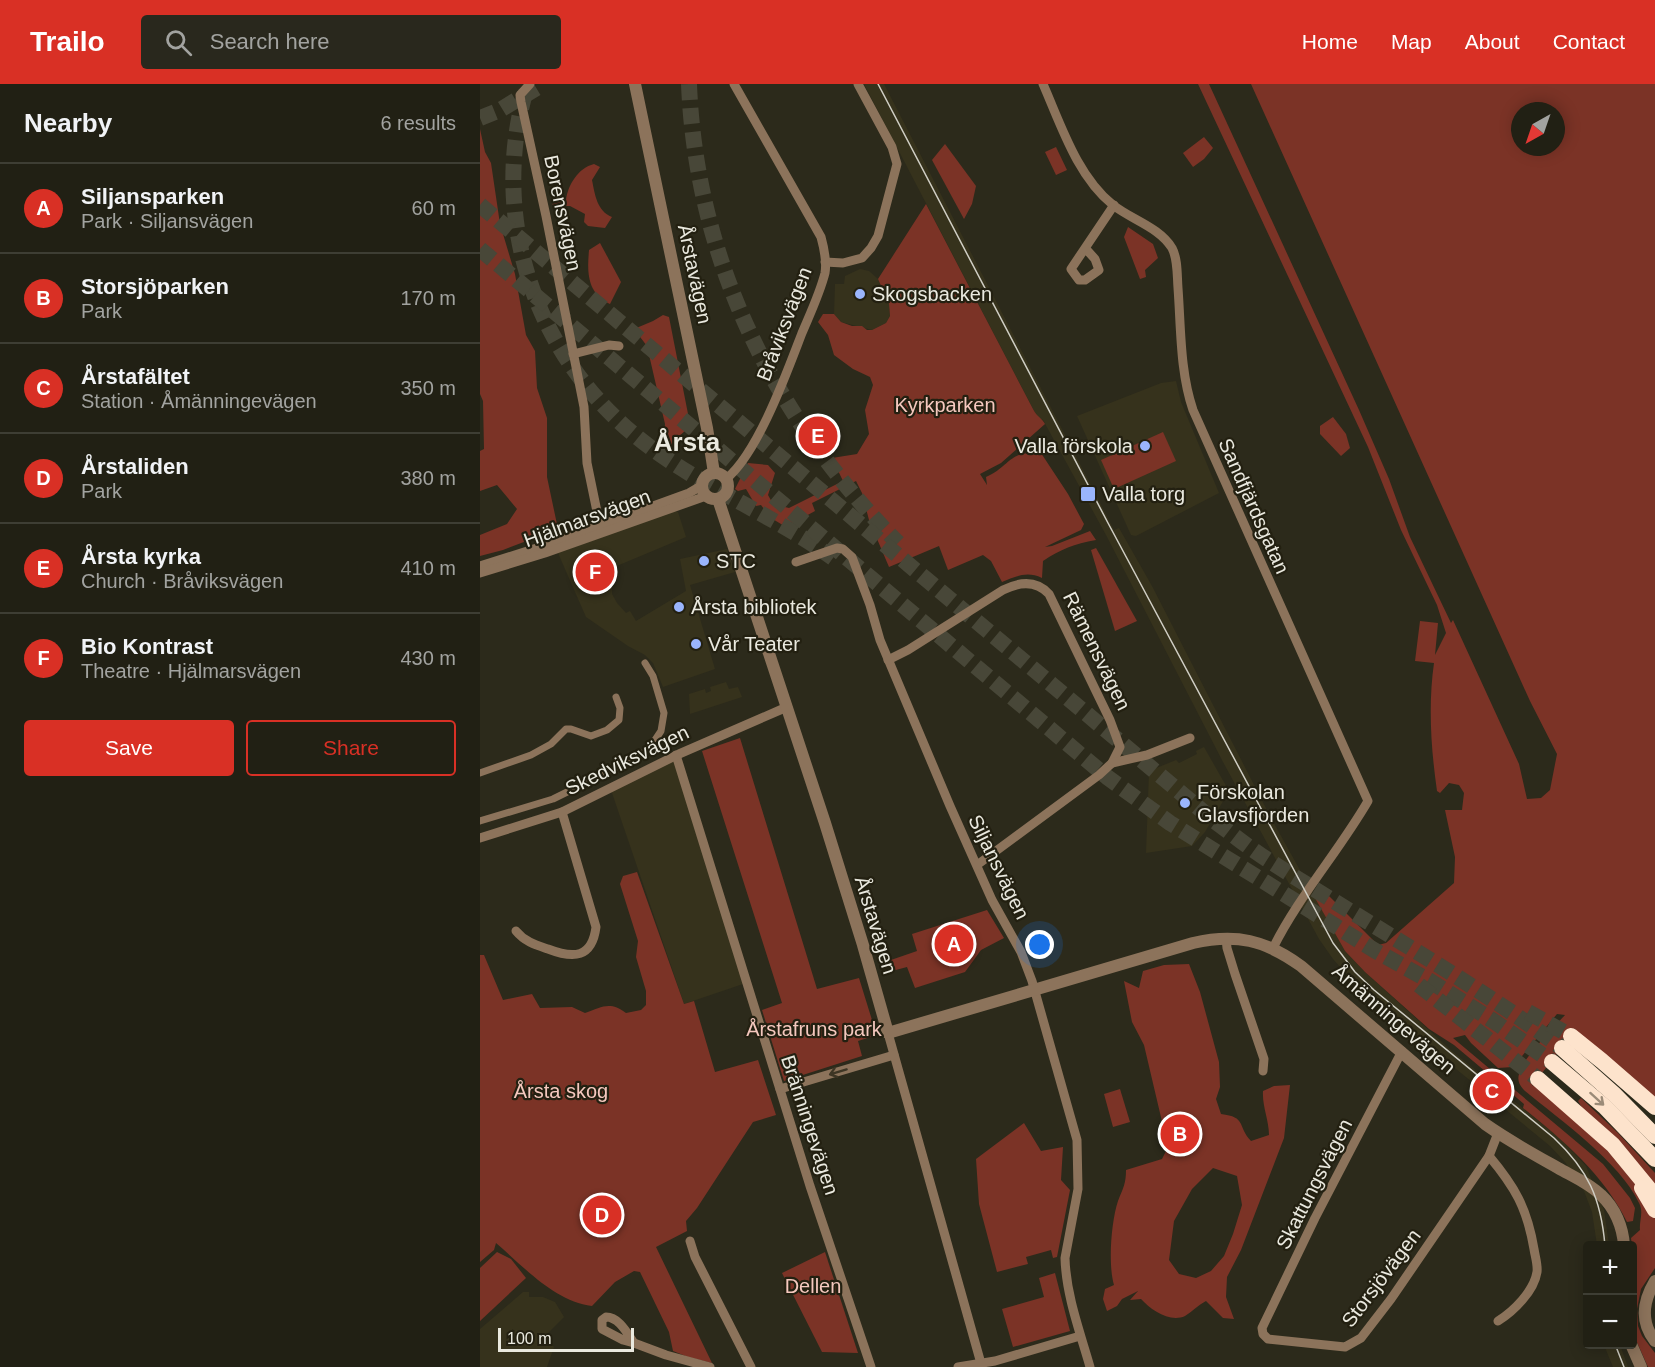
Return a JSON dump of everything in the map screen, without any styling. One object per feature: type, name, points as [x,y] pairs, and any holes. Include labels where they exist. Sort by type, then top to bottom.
[{"type":"highway","points":[[1562,1049],[1602,1061],[1655,1107]]},
{"type":"highway","points":[[1562,1049],[1615,1095],[1655,1136]]},
{"type":"highway","points":[[1562,1049],[1605,1107],[1655,1159]]},
{"type":"highway","points":[[1539,1079],[1579,1114],[1631,1166],[1655,1196]]},
{"type":"highway","points":[[1631,1166],[1655,1210]]},
{"type":"street","name":"Borensvägen","points":[[530,84],[520,95],[521,102],[584,407],[586,463],[600,528]]},
{"type":"street","name":"Årstavägen","points":[[635,84],[698,384],[714,473]]},
{"type":"street","name":"Bråviksvägen","points":[[726,479],[746,456],[768,415],[824,276],[825,262],[821,237],[734,84]]},
{"type":"street","points":[[825,262],[843,263],[862,258],[871,248],[878,236],[897,164],[892,147],[858,84]]},
{"type":"street","name":"Sandfjärdsgatan","points":[[1043,84],[1081,167],[1089,179],[1114,205],[1163,238],[1172,249],[1177,276],[1186,390],[1193,410],[1368,801],[1273,948]]},
{"type":"street","points":[[1086,249],[1114,205]]},
{"type":"street","points":[[573,354],[609,345],[619,346]]},
{"type":"street","points":[[719,473],[726,479],[728,491],[718,499],[714,500],[703,491],[705,477],[719,473]]},
{"type":"street","name":"Hjälmarsvägen","points":[[480,573],[536,556],[689,493],[703,491]]},
{"type":"street","name":"Årstavägen","points":[[718,499],[861,937],[982,1365]]},
{"type":"street","name":"Hjälmarsvägen","points":[[480,566],[600,528]]},
{"type":"street","name":"Siljansvägen","points":[[796,562],[837,548],[843,549],[852,557],[888,660],[950,807],[992,900],[1021,952],[1035,990],[1077,1140],[1078,1189],[1065,1258],[1065,1270],[1080,1336],[1090,1367]]},
{"type":"street","name":"Rämensvägen","points":[[888,660],[908,650],[1003,590],[1019,583],[1038,585],[1049,594],[1110,720],[1120,747],[1112,763]]},
{"type":"street","points":[[480,821],[553,799],[636,758],[649,749],[661,731],[664,713],[653,676],[645,663]]},
{"type":"street","name":"Skedviksvägen","points":[[480,772],[531,755],[551,744],[566,729],[591,736],[607,730],[619,720],[620,708],[616,697]]},
{"type":"street","name":"Skedviksvägen","points":[[480,838],[562,812],[676,755],[787,707]]},
{"type":"street","points":[[977,865],[1112,763],[1147,755],[1190,738]]},
{"type":"street","name":"Bränningevägen","points":[[676,755],[780,1089],[871,1367]]},
{"type":"street","points":[[516,932],[524,940],[560,954],[573,956],[584,952],[595,937],[596,927],[562,812]]},
{"type":"street","points":[[1226,938],[1227,948],[1264,1059],[1263,1071]]},
{"type":"street","name":"Åmänningevägen","points":[[888,1033],[1193,943],[1226,938],[1247,940],[1273,948],[1301,966],[1498,1133],[1602,1195],[1616,1216],[1621,1228],[1623,1241]]},
{"type":"street","name":"Skattungsvägen","points":[[1263,1334],[1262,1328],[1315,1218],[1402,1051]]},
{"type":"street","points":[[780,1089],[894,1055]]},
{"type":"street","name":"Storsjövägen","points":[[1263,1334],[1268,1339],[1345,1347],[1361,1338],[1391,1299],[1489,1156],[1498,1133]]},
{"type":"street","points":[[1489,1156],[1520,1198],[1531,1233],[1538,1270],[1530,1289],[1510,1314],[1498,1321]]},
{"type":"street","points":[[690,1241],[751,1367]]},
{"type":"street","points":[[1655,1281],[1645,1303],[1644,1314],[1646,1325],[1655,1341]]},
{"type":"street","points":[[958,1367],[982,1365],[1080,1336]]},
{"type":"street","points":[[634,1343],[666,1355],[710,1367]]},
{"type":"street","points":[[1633,1349],[1641,1367]]},
{"type":"shaded area","points":[[864,84],[884,84],[1114,530],[1119,528],[1152,586],[1271,818],[1345,951],[1452,1051],[1561,1139],[1586,1166],[1604,1210],[1608,1241],[1596,1241],[1592,1212],[1584,1191],[1565,1162],[1550,1146],[1362,992],[1319,939],[1223,762],[1106,535],[1043,420],[1037,417]]},
{"type":"shaded area","name":"Skogsbacken","points":[[860,269],[869,271],[878,279],[889,304],[890,316],[886,323],[872,330],[841,322],[834,314],[835,284],[844,284],[845,276]]},
{"type":"shaded area","name":"Valla förskola","points":[[1176,381],[1181,402],[1219,493],[1136,536],[1131,535],[1077,416],[1161,383]]},
{"type":"shaded area","points":[[673,511],[678,512],[686,537],[612,568],[612,594],[626,613],[630,611],[636,621],[686,591],[680,559],[727,549],[735,572],[690,585],[715,669],[663,687],[653,663],[645,655],[586,617],[558,553]]},
{"type":"shaded area","points":[[726,682],[729,689],[738,687],[742,697],[690,714],[689,694],[705,689],[706,693],[711,691],[710,687]]},
{"type":"shaded area","name":"Förskolan Glavsfjorden","points":[[1204,747],[1229,791],[1205,832],[1192,846],[1146,853],[1149,771],[1176,760],[1179,763],[1197,754],[1196,751]]},
{"type":"shaded area","points":[[675,756],[746,983],[684,1004],[611,790]]},
{"type":"shaded area","points":[[523,1292],[529,1292],[529,1297],[543,1297],[555,1302],[564,1317],[545,1336],[554,1347],[547,1367],[480,1367],[480,1329]]},
{"type":"shaded area","points":[[1606,1349],[1621,1349],[1628,1367],[1613,1367]]},
{"type":"green space","points":[[1198,84],[1209,84],[1359,410],[1389,479],[1410,537],[1451,623],[1453,620],[1519,764],[1527,799],[1541,798],[1550,790],[1557,754],[1530,701],[1251,84],[1655,84],[1655,1100],[1576,1032],[1576,1029],[1532,1086],[1534,1085],[1607,1150],[1642,1192],[1655,1215],[1655,1268],[1641,1289],[1637,1309],[1637,1241],[1631,1241],[1631,1238],[1640,1230],[1639,1203],[1618,1172],[1604,1157],[1525,1091],[1519,1081],[1521,1068],[1526,1060],[1565,1015],[1557,1014],[1513,1067],[1498,1068],[1465,1035],[1453,1038],[1603,1164],[1630,1198],[1635,1208],[1633,1221],[1627,1222],[1618,1205],[1595,1174],[1553,1133],[1523,1108],[1524,1104],[1454,1045],[1429,1029],[1365,972],[1345,951],[1315,898],[1321,893],[1329,896],[1378,945],[1386,943],[1454,883],[1455,857],[1445,810],[1462,810],[1464,793],[1459,785],[1449,783],[1440,793],[1437,791],[1431,727],[1434,663],[1415,661],[1420,621],[1438,623],[1435,655],[1446,633],[1437,605],[1401,530],[1368,447]]},
{"type":"green space","points":[[480,129],[485,152],[491,163],[500,224],[515,274],[526,335],[535,351],[537,388],[547,418],[547,477],[558,529],[503,550],[480,556],[480,535],[507,524],[517,509],[497,485],[480,491],[480,451],[484,449],[483,401],[480,394]]},
{"type":"green space","points":[[1204,137],[1213,148],[1193,167],[1183,153]]},
{"type":"green space","points":[[945,144],[976,186],[972,204],[964,219],[932,160]]},
{"type":"green space","points":[[1056,147],[1067,170],[1056,175],[1045,152]]},
{"type":"green space","points":[[594,164],[600,167],[592,180],[596,197],[603,211],[612,217],[605,228],[588,226],[584,222],[585,214],[570,206],[552,204],[566,200],[575,178],[583,169]]},
{"type":"green space","name":"Kyrkparken","points":[[926,204],[1033,409],[1045,424],[1001,463],[980,474],[987,485],[986,477],[1010,460],[1022,454],[1041,453],[1068,494],[1084,524],[1081,530],[1045,547],[1090,531],[1096,540],[1068,548],[1043,561],[1042,578],[1017,576],[1002,582],[991,561],[983,555],[948,570],[939,546],[889,567],[869,520],[862,493],[856,481],[812,503],[815,511],[786,527],[771,518],[761,505],[756,506],[746,489],[738,491],[735,489],[748,463],[768,465],[775,473],[768,495],[773,504],[789,508],[843,481],[832,458],[857,454],[869,434],[865,410],[873,385],[870,377],[853,369],[834,355],[828,335],[818,322],[823,314],[834,314],[841,322],[852,326],[862,326],[867,330],[886,323],[890,316],[889,304],[878,279]]},
{"type":"green space","points":[[1128,227],[1153,244],[1158,258],[1145,270],[1146,277],[1140,279],[1124,237]]},
{"type":"green space","points":[[600,243],[621,282],[610,304],[597,294],[590,282],[589,250]]},
{"type":"green space","points":[[663,315],[669,317],[689,419],[688,428],[675,440],[671,455],[664,443],[665,424],[647,346],[634,329]]},
{"type":"green space","points":[[1333,417],[1346,434],[1350,448],[1341,456],[1320,434],[1320,426]]},
{"type":"green space","points":[[1163,432],[1176,461],[1114,489],[1101,460]]},
{"type":"green space","points":[[1096,548],[1137,621],[1115,631],[1091,550]]},
{"type":"green space","name":"Årstafruns park","points":[[740,738],[817,989],[859,978],[876,1033],[874,1036],[858,1041],[862,1056],[784,1081],[762,1010],[782,1003],[702,751]]},
{"type":"green space","name":"Årsta skog","points":[[637,872],[684,1004],[694,1001],[715,1072],[758,1060],[776,1115],[753,1122],[697,1208],[686,1221],[687,1231],[656,1247],[712,1363],[673,1351],[669,1332],[640,1272],[634,1271],[615,1282],[592,1306],[578,1303],[552,1290],[496,1243],[494,1250],[480,1262],[480,955],[484,955],[503,1000],[532,994],[540,1008],[572,1007],[585,1013],[606,1006],[615,1007],[626,1013],[641,1010],[646,1005],[646,991],[636,957],[638,941],[620,884],[623,876]]},
{"type":"green space","points":[[987,910],[1004,938],[981,950],[965,972],[915,988],[907,967],[892,971],[888,961],[917,951],[912,934]]},
{"type":"green space","points":[[1189,964],[1200,992],[1219,1062],[1220,1087],[1216,1099],[1221,1114],[1235,1117],[1251,1141],[1269,1135],[1263,1091],[1274,1086],[1290,1085],[1284,1138],[1241,1250],[1227,1277],[1226,1297],[1234,1319],[1223,1318],[1206,1301],[1185,1316],[1173,1318],[1155,1311],[1141,1299],[1130,1300],[1138,1291],[1122,1299],[1117,1306],[1107,1311],[1103,1299],[1105,1289],[1114,1285],[1111,1266],[1112,1232],[1118,1201],[1125,1183],[1126,1170],[1162,1159],[1168,1147],[1144,1045],[1132,1022],[1124,981],[1139,988],[1143,971],[1164,965]],"holes":[[[1213,1168],[1237,1176],[1242,1205],[1224,1256],[1211,1271],[1196,1278],[1179,1274],[1169,1260],[1174,1221],[1192,1189]]]},
{"type":"green space","points":[[1120,1089],[1130,1122],[1113,1127],[1104,1094]]},
{"type":"green space","points":[[1581,1098],[1655,1173],[1655,1186],[1587,1116],[1578,1101]]},
{"type":"green space","points":[[1024,1123],[1041,1151],[1063,1147],[1061,1180],[1070,1190],[1057,1257],[1053,1258],[1051,1250],[1026,1257],[1028,1264],[997,1272],[979,1204],[976,1159]]},
{"type":"green space","points":[[497,1252],[511,1259],[526,1278],[480,1321],[480,1268]]},
{"type":"green space","name":"Dellen","points":[[825,1252],[858,1353],[822,1352],[782,1273]]},
{"type":"green space","points":[[1055,1273],[1070,1331],[1013,1347],[1002,1309],[1044,1297],[1039,1278]]},
{"type":"green space","points":[[1637,1309],[1638,1326],[1642,1336],[1655,1353],[1655,1367],[1648,1367],[1637,1342]]},
{"type":"tunnel","points":[[480,118],[500,110],[543,84]]},
{"type":"tunnel","points":[[689,84],[695,149],[707,213],[726,274],[750,333],[780,390],[814,444],[854,495],[898,543]]},
{"type":"tunnel","points":[[525,93],[515,144],[514,194],[520,244],[533,292],[554,337],[581,379],[614,417],[654,450],[833,558]]},
{"type":"tunnel","points":[[480,205],[1212,819],[1261,855],[1491,998],[1562,1048]]},
{"type":"tunnel","points":[[480,249],[1107,777],[1170,823],[1374,950],[1430,981],[1552,1062]]},
{"type":"tunnel","points":[[1419,985],[1538,1079]]},
{"type":"tunnel","points":[[1528,1012],[1571,1036]]},
{"type":"tram line","points":[[878,84],[1108,523],[1333,943],[1355,972],[1374,990],[1566,1150],[1591,1186],[1600,1213],[1604,1241]]},
{"type":"tram line","points":[[1617,1349],[1624,1367]]},
{"type":"place","name":"Skogsbacken","points":[[860,294]]},
{"type":"place","name":"Årsta kyrka","points":[[818,436]]},
{"type":"place","name":"Valla förskola","points":[[1145,446]]},
{"type":"place","name":"Valla torg","points":[[1088,494]]},
{"type":"place","name":"STC","points":[[704,561]]},
{"type":"place","name":"Bio Kontrast","points":[[595,572]]},
{"type":"place","name":"Årsta bibliotek","points":[[679,607]]},
{"type":"place","name":"Vår Teater","points":[[696,644]]},
{"type":"place","name":"Förskolan Glavsfjorden","points":[[1185,803]]},
{"type":"place","name":"Siljansparken","points":[[954,944]]},
{"type":"place","name":"Årstafältet","points":[[1492,1091]]},
{"type":"place","name":"Storsjöparken","points":[[1180,1134]]},
{"type":"place","name":"Årstaliden","points":[[602,1215]]},
{"type":"district","name":"Årsta","points":[[687,442]]}]
